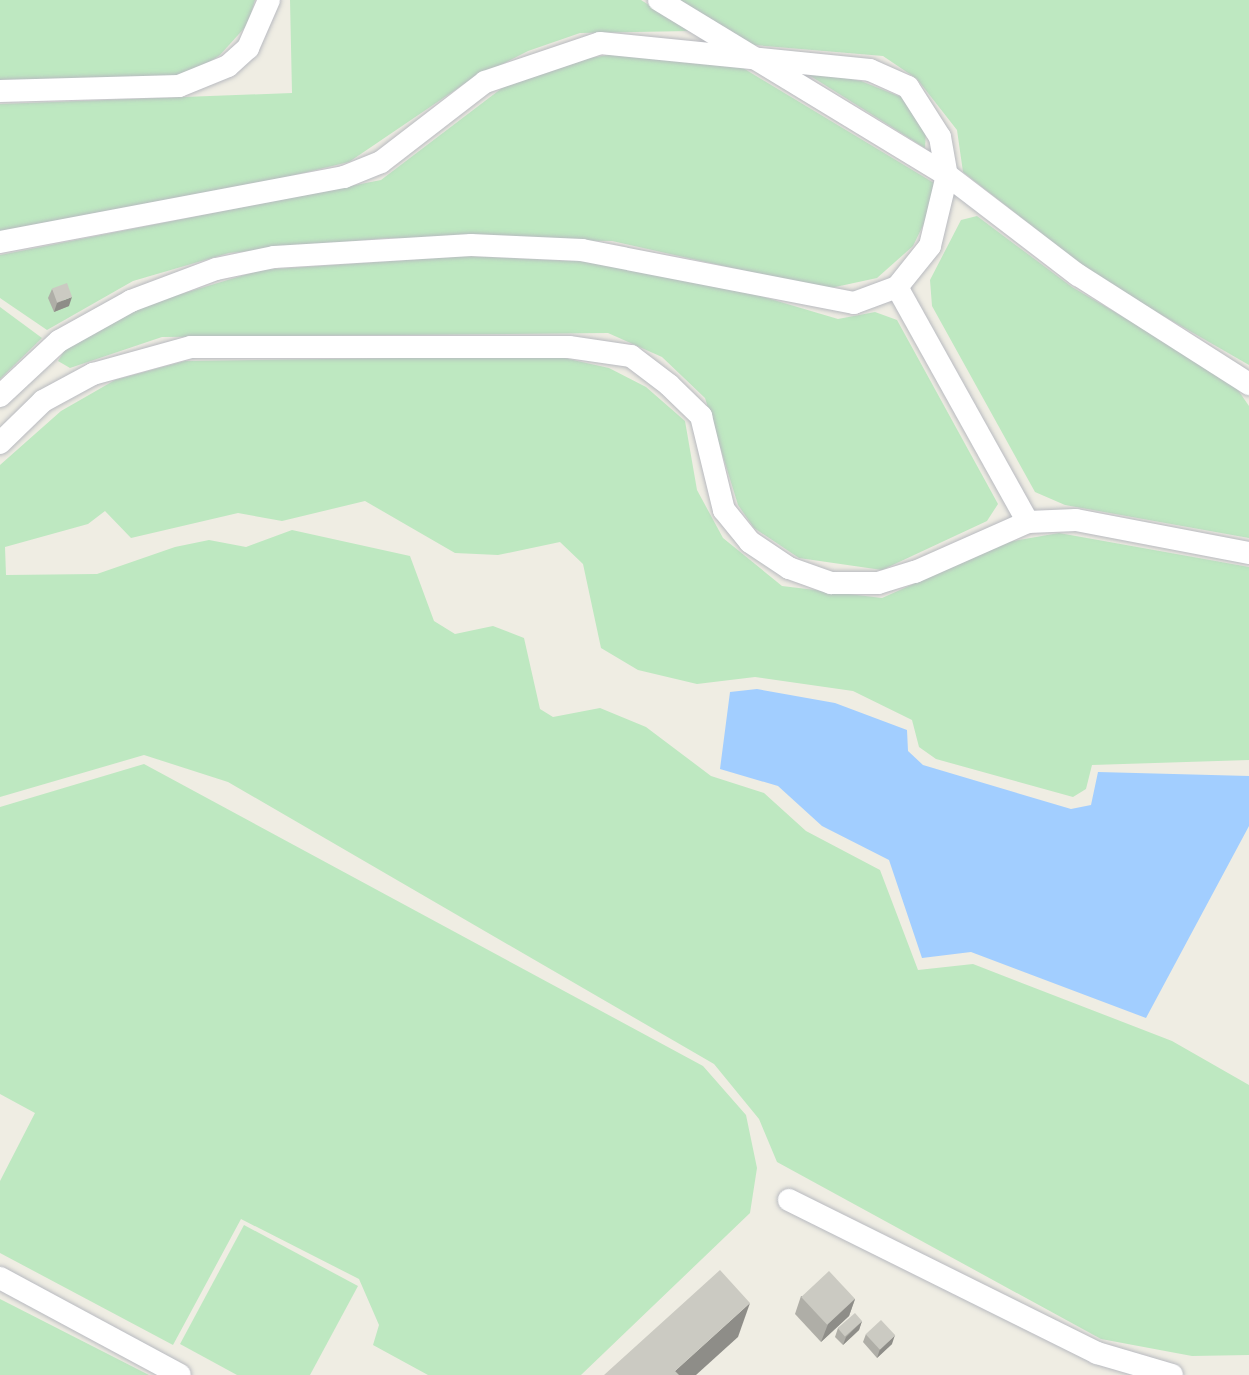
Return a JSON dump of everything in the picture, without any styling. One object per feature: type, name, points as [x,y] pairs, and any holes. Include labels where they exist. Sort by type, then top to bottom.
[{"type":"street","points":[[0,91],[179,86],[228,66],[248,48],[270,0]]},
{"type":"street","points":[[660,0],[757,54],[947,176],[1089,283],[1249,384]]},
{"type":"street","points":[[0,242],[344,177],[381,162],[485,82],[600,42],[757,54],[870,70],[908,87],[940,137],[947,176],[930,246],[897,287],[854,304],[812,300],[702,268],[582,250],[471,245],[274,256],[216,269],[131,301],[60,341],[0,396]]},
{"type":"street","points":[[897,287],[1028,522]]},
{"type":"street","points":[[0,444],[42,401],[93,374],[191,346],[569,348],[632,356],[701,416],[724,510],[750,542],[789,568],[831,583],[878,584],[1028,522],[1076,520],[1249,553]]},
{"type":"street","points":[[788,1200],[1098,1353],[1172,1375]]},
{"type":"street","points":[[0,1278],[180,1375]]},
{"type":"green space","points":[[0,0],[255,0],[248,24],[220,55],[190,75],[0,84]]},
{"type":"green space","points":[[290,0],[641,0],[689,31],[580,33],[528,51],[464,84],[349,162],[186,201],[0,231],[0,104],[292,93]]},
{"type":"green space","points":[[680,0],[1249,0],[1249,365],[1101,280],[963,172],[957,130],[917,79],[883,56],[754,45]]},
{"type":"green space","points":[[629,52],[738,65],[934,183],[934,203],[913,246],[877,278],[826,289],[612,241],[387,238],[229,253],[133,281],[47,330],[0,298],[0,255],[381,180],[506,85],[575,60]]},
{"type":"green space","points":[[801,70],[861,81],[901,97],[926,132],[925,148]]},
{"type":"green space","points":[[977,216],[1072,287],[1231,380],[1249,406],[1249,538],[1065,505],[1035,492],[932,306],[930,280],[961,220]]},
{"type":"green space","points":[[464,256],[595,262],[740,290],[838,319],[875,312],[897,320],[998,504],[987,521],[882,570],[799,558],[754,528],[738,505],[705,398],[662,357],[608,333],[162,337],[70,368],[58,361],[69,343],[141,306],[261,270]]},
{"type":"green space","points":[[0,307],[42,338],[0,379]]},
{"type":"green space","points":[[555,356],[609,368],[646,387],[685,421],[697,490],[723,538],[782,586],[882,598],[1008,542],[1059,533],[1249,567],[1249,760],[1092,765],[1086,789],[1073,797],[936,759],[919,747],[912,720],[853,691],[755,677],[697,684],[638,670],[601,648],[583,564],[560,542],[498,555],[455,553],[365,501],[282,521],[238,513],[131,538],[105,511],[88,524],[5,547],[6,575],[97,574],[175,547],[209,540],[246,547],[292,530],[410,556],[434,621],[455,634],[493,626],[524,638],[540,709],[553,717],[600,708],[646,727],[711,776],[764,793],[806,831],[880,870],[918,970],[973,964],[1172,1041],[1249,1085],[1249,1355],[1192,1356],[1101,1339],[777,1162],[759,1119],[714,1064],[228,782],[144,755],[0,797],[0,465],[61,411],[115,380],[185,361]]},
{"type":"green space","points":[[144,764],[703,1066],[746,1115],[757,1168],[750,1213],[581,1375],[428,1375],[373,1345],[379,1325],[359,1279],[241,1219],[173,1345],[0,1253],[0,1181],[35,1113],[0,1094],[0,807]]},
{"type":"green space","points":[[244,1225],[358,1286],[310,1375],[237,1375],[180,1344]]},
{"type":"green space","points":[[0,1299],[149,1375],[0,1375]]},
{"type":"water","points":[[757,689],[835,703],[907,730],[908,751],[923,765],[1071,809],[1091,805],[1098,772],[1249,776],[1249,826],[1146,1018],[971,952],[922,958],[889,860],[822,826],[778,786],[720,769],[730,692]]},
{"type":"building","points":[[67,283],[72,297],[57,303],[52,288]]},
{"type":"building","points":[[720,1270],[750,1303],[675,1371],[679,1375],[604,1375]]},
{"type":"building","points":[[829,1271],[855,1299],[827,1325],[801,1297]]},
{"type":"building","points":[[855,1313],[862,1321],[845,1336],[838,1328]]},
{"type":"building","points":[[881,1320],[895,1335],[880,1350],[866,1334]]}]
